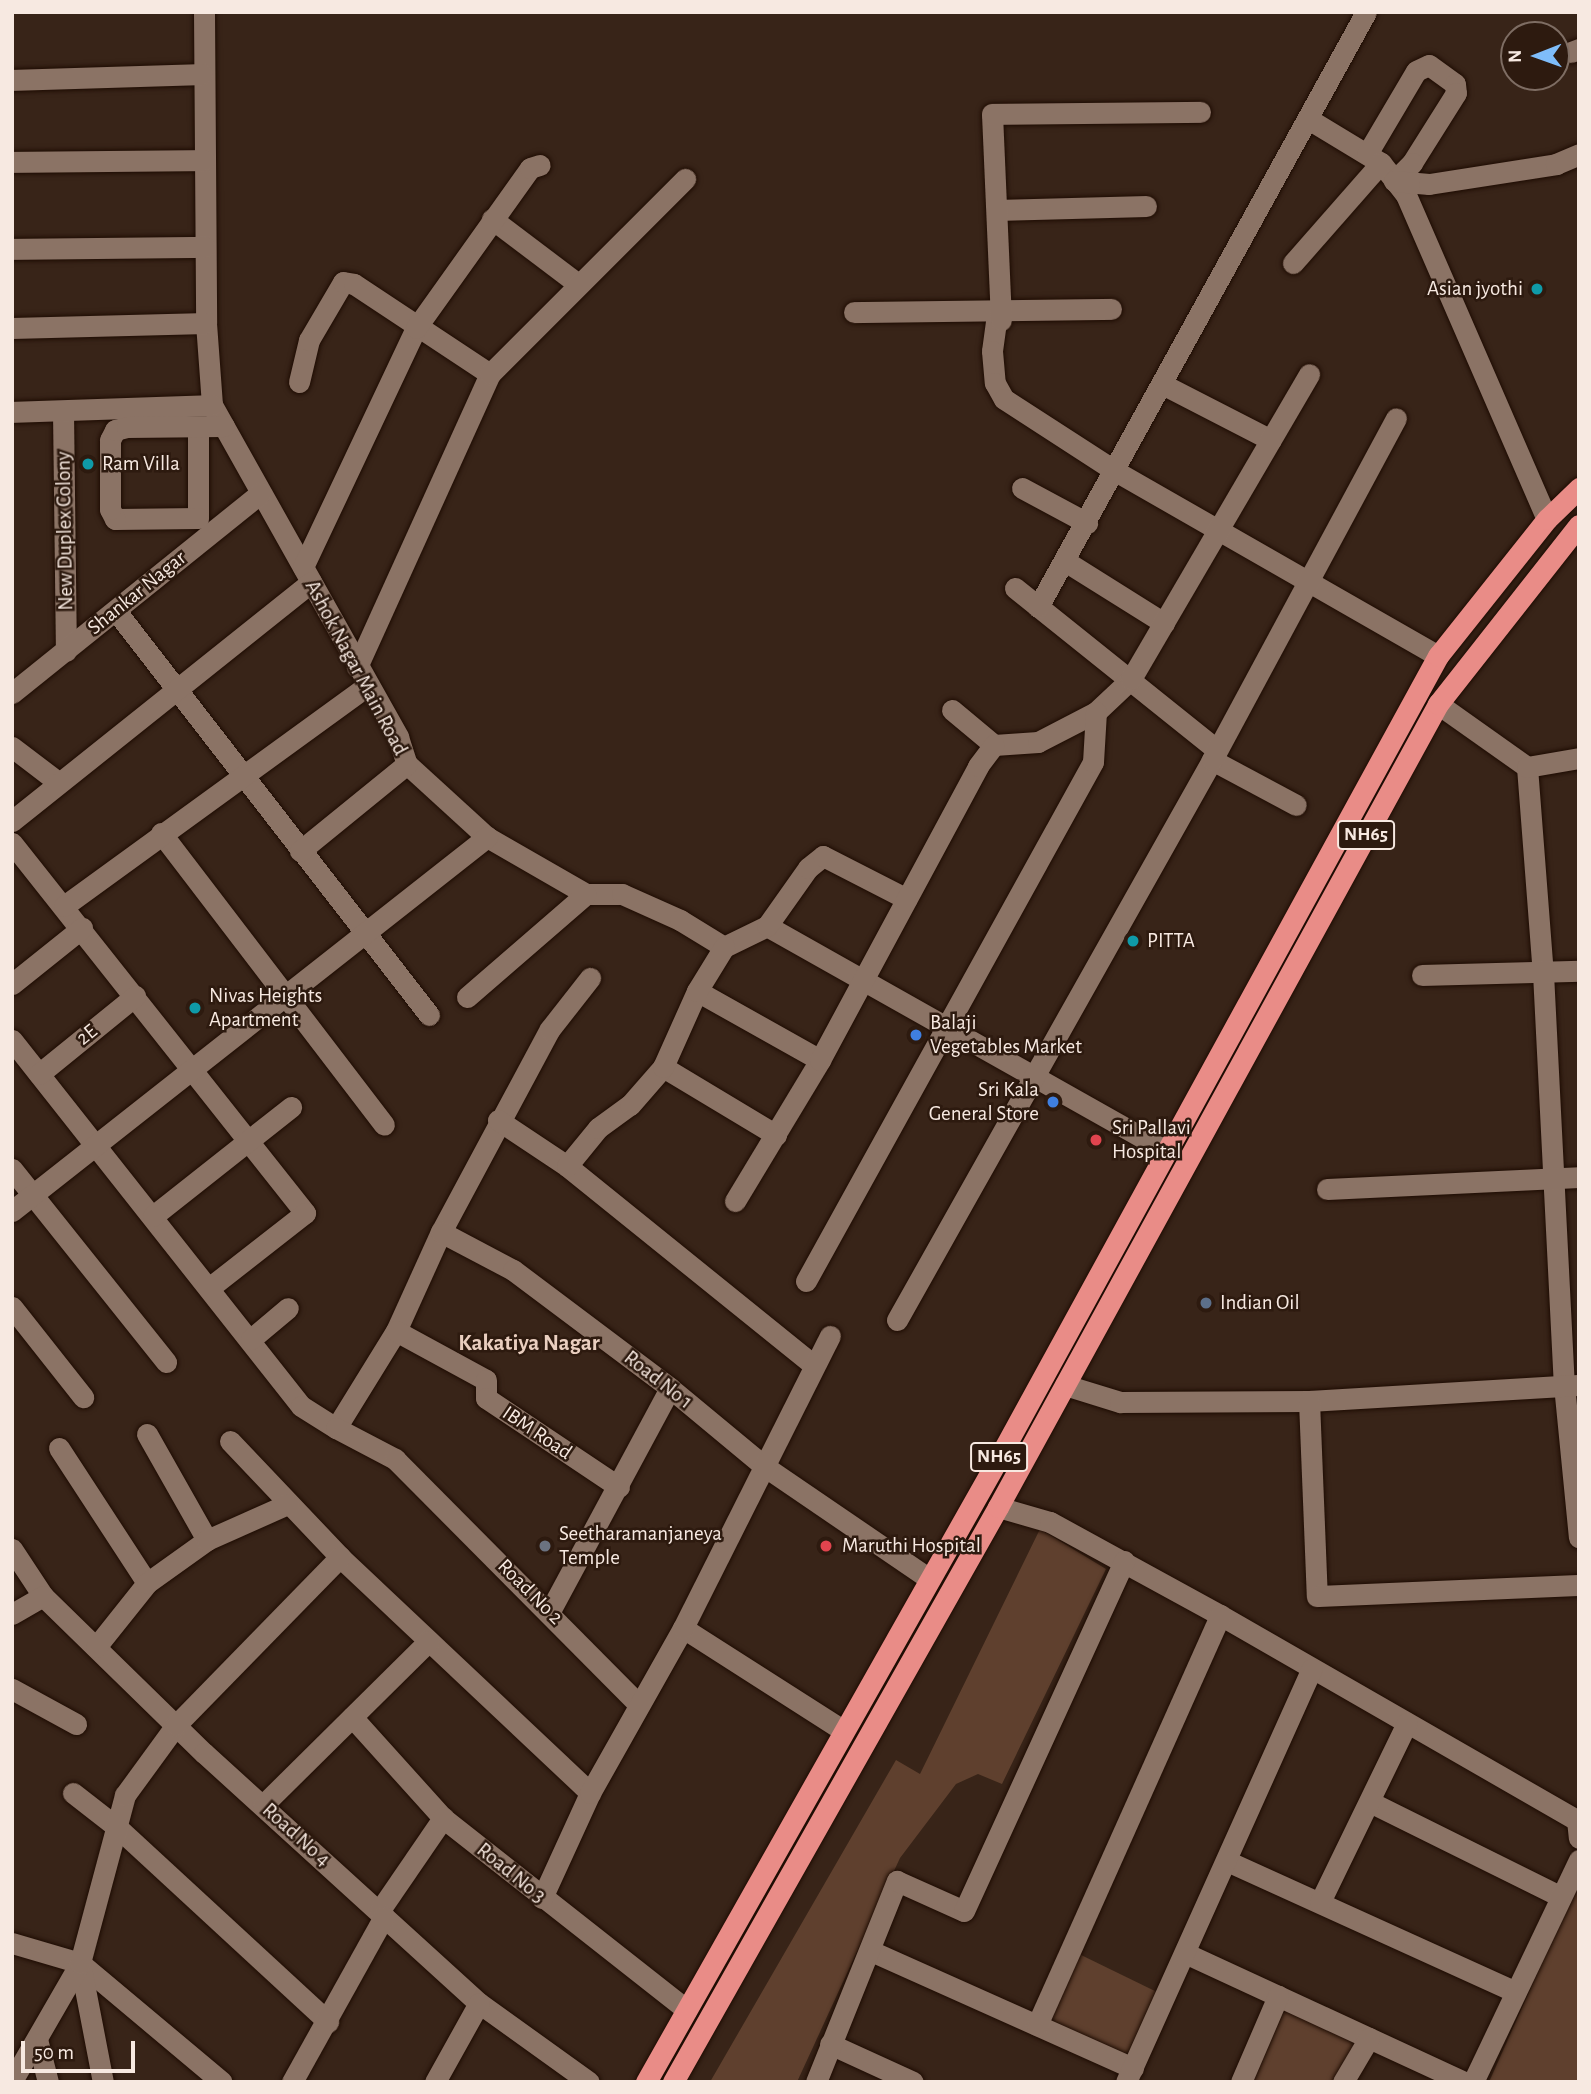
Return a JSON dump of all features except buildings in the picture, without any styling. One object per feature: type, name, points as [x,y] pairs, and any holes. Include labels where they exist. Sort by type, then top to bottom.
[{"type":"highway","name":"NH65","points":[[646,2082],[687,2010],[785,1860],[998,1507],[1065,1385],[1339,861],[1438,656],[1547,519],[1579,488]]},
{"type":"highway","name":"NH65","points":[[805,1826],[844,1731],[928,1578],[1002,1452],[1165,1150],[1339,861],[1438,705],[1579,526]]},
{"type":"highway","name":"NH65","points":[[673,2082],[785,1860]]},
{"type":"street","name":"Ashok Nagar Main Road","points":[[204,12],[202,74],[206,323],[212,405],[367,686],[398,737],[407,764],[487,837],[586,894],[622,894],[680,920],[724,947]]},
{"type":"street","points":[[1038,607],[1117,472],[1310,120],[1366,12]]},
{"type":"street","points":[[1293,263],[1374,159],[1416,71],[1429,65],[1455,84],[1456,93],[1419,152],[1394,181]]},
{"type":"street","points":[[12,80],[202,74]]},
{"type":"street","points":[[1200,112],[992,114],[998,307],[1006,351],[1004,399],[1117,472],[1438,656]]},
{"type":"street","points":[[1310,120],[1374,159],[1406,195],[1547,519]]},
{"type":"street","points":[[1394,181],[1429,184],[1556,164],[1579,155]]},
{"type":"street","points":[[12,162],[204,160]]},
{"type":"street","points":[[12,821],[179,689],[307,574],[416,328],[530,168],[540,165]]},
{"type":"street","points":[[357,667],[490,374],[685,179]]},
{"type":"street","points":[[997,210],[1146,206]]},
{"type":"street","points":[[492,219],[578,284]]},
{"type":"street","points":[[12,249],[205,247]]},
{"type":"street","points":[[299,382],[309,340],[343,282],[354,284],[416,328],[490,374]]},
{"type":"street","points":[[854,312],[998,307],[1111,309]]},
{"type":"street","points":[[12,328],[206,323]]},
{"type":"street","points":[[952,710],[995,745],[1038,743],[1096,712],[1131,679],[1309,374]]},
{"type":"street","points":[[1164,386],[1271,440]]},
{"type":"street","points":[[12,412],[212,405]]},
{"type":"street","name":"New Duplex Colony","points":[[63,411],[66,651]]},
{"type":"street","points":[[897,1320],[1214,755],[1306,580],[1396,418]]},
{"type":"street","points":[[198,427],[198,518],[115,519],[110,509],[112,433],[127,427],[224,426]]},
{"type":"street","points":[[1021,488],[1087,523]]},
{"type":"street","name":"Shankar Nagar","points":[[12,693],[261,493]]},
{"type":"street","points":[[1065,561],[1164,623]]},
{"type":"street","points":[[1015,588],[1131,679],[1214,755],[1296,805]]},
{"type":"street","points":[[116,611],[179,689],[241,776],[429,1015]]},
{"type":"street","points":[[64,906],[367,686]]},
{"type":"street","points":[[1438,705],[1527,767],[1579,758]]},
{"type":"street","points":[[806,1281],[949,1029],[1093,762],[1096,712]]},
{"type":"street","points":[[735,1201],[820,1060],[861,979],[995,745]]},
{"type":"street","points":[[12,747],[58,782]]},
{"type":"street","points":[[300,851],[407,764]]},
{"type":"street","points":[[1527,767],[1543,973],[1552,1178],[1571,1385],[1579,1537]]},
{"type":"street","points":[[161,833],[283,998],[384,1125]]},
{"type":"street","points":[[12,1211],[487,837]]},
{"type":"street","points":[[12,843],[82,928],[311,1222],[209,1289]]},
{"type":"street","points":[[568,1166],[598,1128],[630,1105],[663,1067],[697,991],[724,947],[767,926],[808,868],[823,856],[906,900]]},
{"type":"street","points":[[467,997],[586,894]]},
{"type":"street","points":[[767,926],[1165,1150]]},
{"type":"street","points":[[12,984],[82,928]]},
{"type":"street","points":[[1422,975],[1579,971]]},
{"type":"street","points":[[336,1428],[396,1331],[441,1232],[498,1120],[550,1029],[590,978]]},
{"type":"street","points":[[697,991],[820,1060]]},
{"type":"street","name":"2E","points":[[39,1074],[135,996]]},
{"type":"street","points":[[12,1040],[255,1344],[288,1308]]},
{"type":"street","points":[[663,1067],[776,1135]]},
{"type":"street","points":[[153,1216],[291,1107]]},
{"type":"street","points":[[498,1120],[568,1166],[813,1364]]},
{"type":"street","points":[[12,1169],[166,1362]]},
{"type":"street","points":[[1327,1189],[1579,1177]]},
{"type":"street","name":"Road No 1","points":[[441,1232],[513,1270],[670,1388],[764,1466],[928,1578]]},
{"type":"street","points":[[12,1307],[83,1397]]},
{"type":"street","name":"IBM Road","points":[[396,1331],[486,1380],[486,1398],[619,1487]]},
{"type":"street","points":[[542,1898],[590,1793],[637,1703],[682,1628],[813,1364],[830,1336]]},
{"type":"street","name":"Road No 2","points":[[255,1344],[301,1406],[395,1459],[550,1611],[637,1703]]},
{"type":"street","points":[[1065,1385],[1119,1402],[1309,1401],[1571,1385]]},
{"type":"street","points":[[550,1611],[670,1388]]},
{"type":"street","points":[[1309,1401],[1317,1596],[1579,1585]]},
{"type":"street","points":[[147,1434],[207,1540]]},
{"type":"street","points":[[230,1441],[340,1557],[590,1793]]},
{"type":"street","points":[[59,1448],[147,1583]]},
{"type":"street","points":[[96,1647],[147,1583],[207,1540],[288,1504]]},
{"type":"street","points":[[998,1507],[1050,1522],[1220,1615],[1577,1820],[1579,1838]]},
{"type":"street","name":"Road No 4","points":[[12,1549],[43,1596],[176,1725],[479,2003],[589,2082]]},
{"type":"street","points":[[12,2081],[80,1963],[97,1887],[118,1828],[125,1795],[176,1725],[340,1557]]},
{"type":"street","points":[[816,2082],[897,1881],[964,1910],[1124,1561]]},
{"type":"street","points":[[12,1614],[43,1596]]},
{"type":"street","points":[[1037,2025],[1220,1615]]},
{"type":"street","points":[[682,1628],[844,1731]]},
{"type":"street","points":[[263,1805],[429,1641]]},
{"type":"street","points":[[871,1951],[1037,2025],[1130,2075],[1312,1669]]},
{"type":"street","points":[[12,1689],[76,1724]]},
{"type":"street","name":"Road No 3","points":[[352,1717],[443,1818],[687,2010]]},
{"type":"street","points":[[1320,1902],[1407,1723]]},
{"type":"street","points":[[73,1793],[118,1828],[328,2022]]},
{"type":"street","points":[[1370,1802],[1561,1897]]},
{"type":"street","points":[[292,2082],[328,2022],[382,1914],[443,1818]]},
{"type":"street","points":[[1474,2082],[1514,1991],[1579,1860]]},
{"type":"street","points":[[1227,1861],[1514,1991]]},
{"type":"street","points":[[12,1943],[80,1963],[222,2082]]},
{"type":"street","points":[[1185,1953],[1464,2082]]},
{"type":"street","points":[[80,1963],[103,2082]]},
{"type":"street","points":[[1241,2082],[1278,1996]]},
{"type":"street","points":[[435,2082],[479,2003]]},
{"type":"street","points":[[1343,2082],[1369,2038]]},
{"type":"street","points":[[37,2039],[48,2082]]},
{"type":"street","points":[[830,2044],[913,2082]]},
{"type":"shaded area","points":[[1040,1529],[1106,1569],[1002,1784],[978,1774],[956,1784],[900,1858],[797,2082],[710,2082],[896,1760],[920,1774]]},
{"type":"shaded area","points":[[1579,1889],[1579,2082],[1489,2082],[1574,1891]]},
{"type":"shaded area","points":[[1079,1954],[1159,1993],[1128,2059],[1047,2020]]},
{"type":"shaded area","points":[[1283,2008],[1359,2045],[1342,2082],[1251,2082]]},
{"type":"place","name":"Asian jyothi","points":[[1537,289]]},
{"type":"place","name":"Ram Villa","points":[[88,464]]},
{"type":"place","name":"PITTA","points":[[1133,941]]},
{"type":"place","name":"Nivas Heights Apartment","points":[[195,1008]]},
{"type":"place","name":"Balaji Vegetables Market","points":[[916,1035]]},
{"type":"place","name":"Sri Kala General Store","points":[[1053,1102]]},
{"type":"place","name":"Sri Pallavi Hospital","points":[[1096,1140]]},
{"type":"place","name":"Indian Oil","points":[[1206,1303]]},
{"type":"place","name":"Seetharamanjaneya Temple","points":[[545,1546]]},
{"type":"place","name":"Maruthi Hospital","points":[[826,1546]]},
{"type":"district","name":"Kakatiya Nagar","points":[[529,1344]]}]
